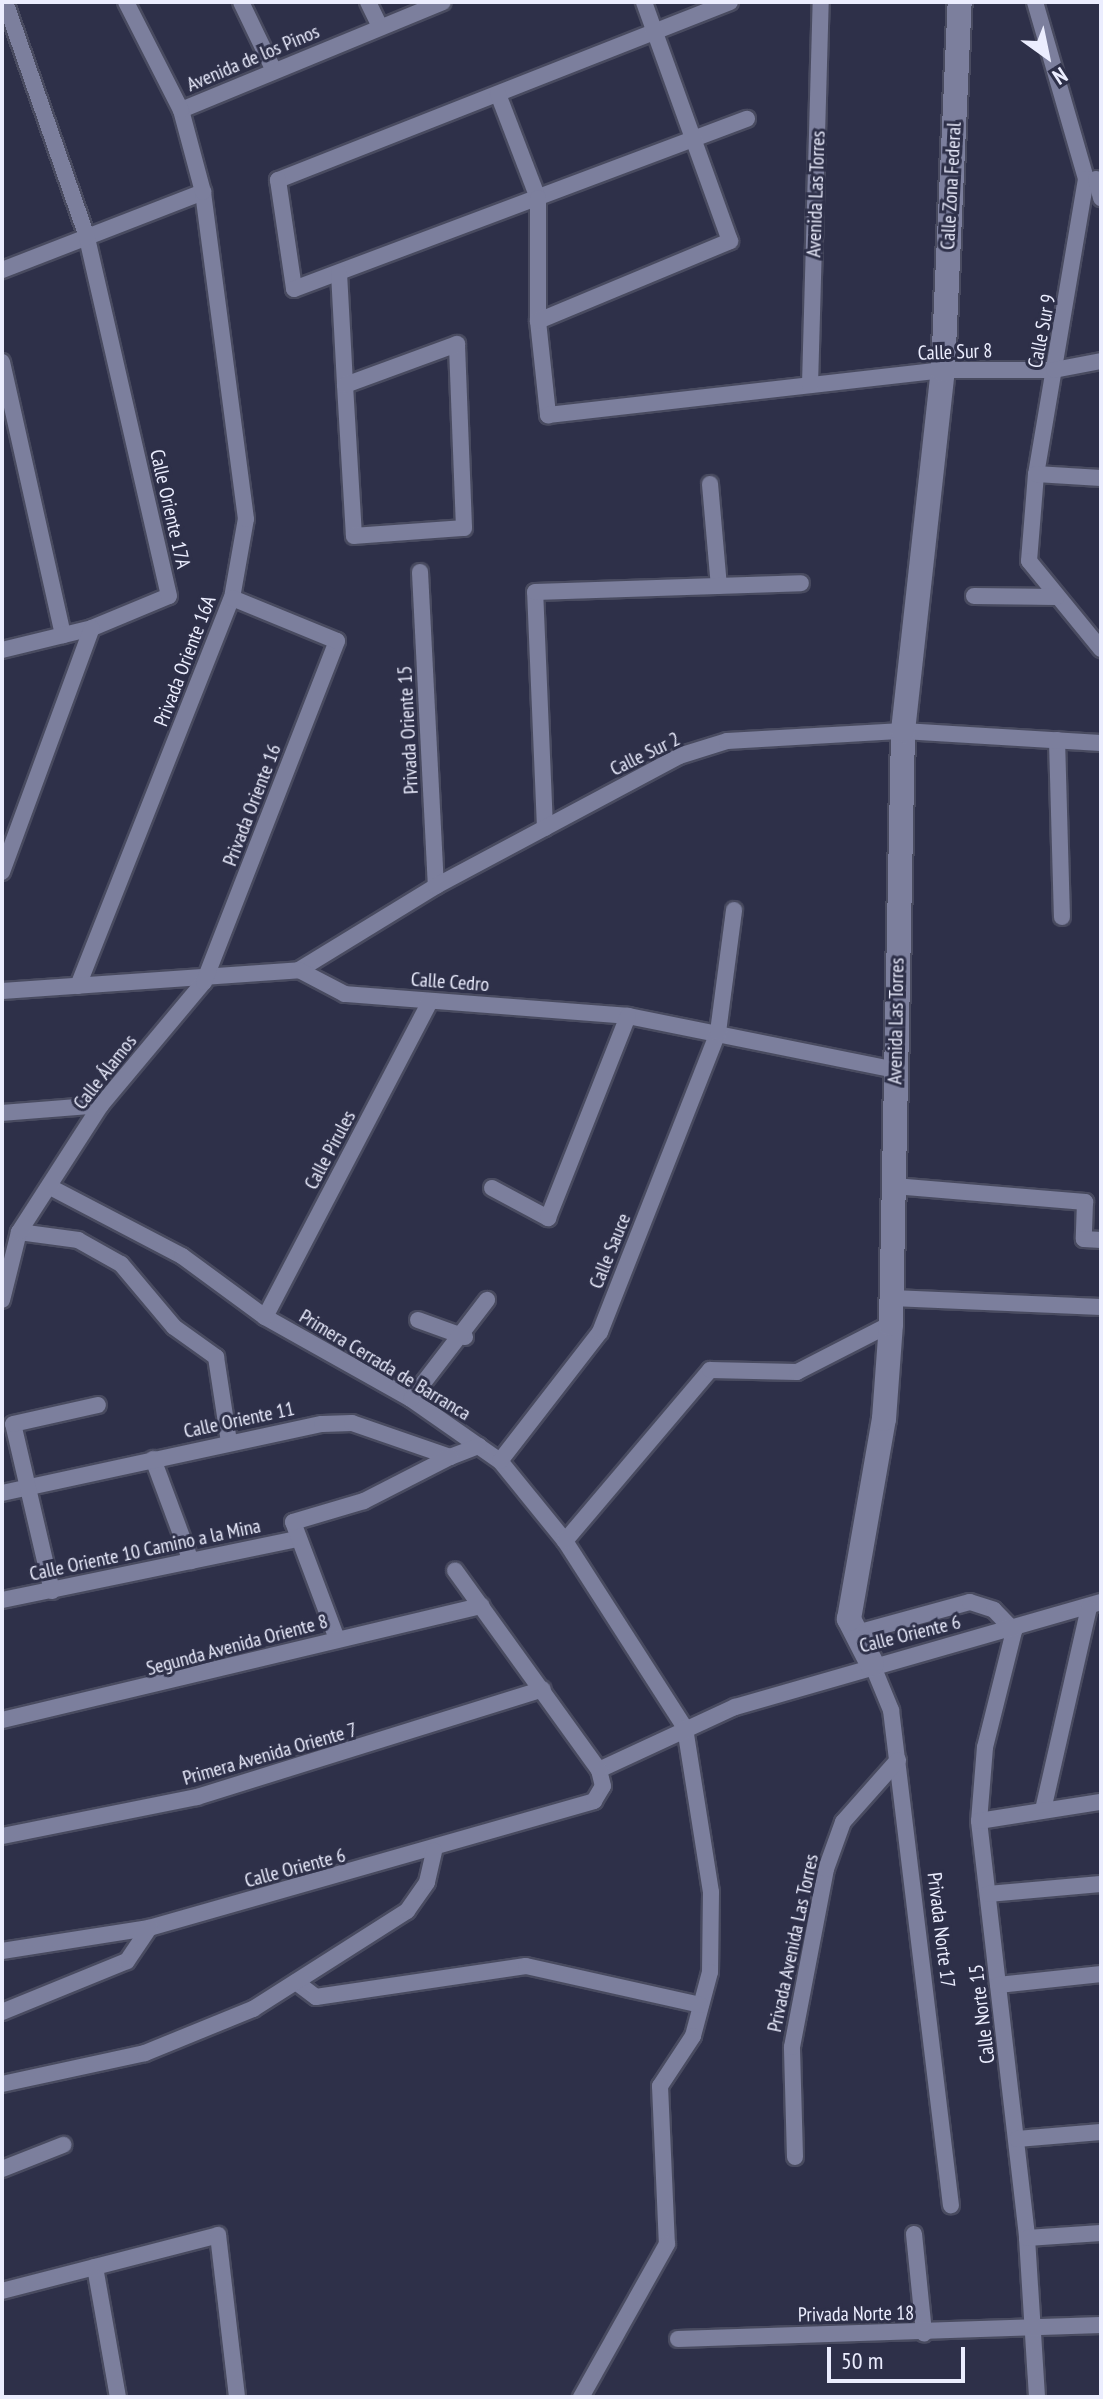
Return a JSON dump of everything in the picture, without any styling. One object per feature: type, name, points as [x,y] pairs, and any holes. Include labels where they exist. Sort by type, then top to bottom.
[{"type":"main road","name":"Calle Zona Federal","points":[[943,370],[960,2]]},
{"type":"main road","name":"Avenida Las Torres","points":[[853,1634],[849,1619],[884,1419],[891,1324],[903,731],[943,370]]},
{"type":"main road","points":[[853,1634],[872,1664]]},
{"type":"street","points":[[5,2],[87,237]]},
{"type":"street","points":[[126,2],[181,110]]},
{"type":"street","points":[[241,2],[274,71]]},
{"type":"street","points":[[368,2],[380,27]]},
{"type":"street","name":"Avenida de los Pinos","points":[[203,192],[181,110],[443,2]]},
{"type":"street","points":[[498,94],[538,198],[538,321],[730,241],[700,142],[644,2]]},
{"type":"street","points":[[730,2],[278,180],[294,289],[538,198],[700,142],[747,119]]},
{"type":"street","name":"Avenida Las Torres","points":[[810,385],[821,2]]},
{"type":"street","name":"Calle Sur 9","points":[[1035,2],[1094,178],[1036,474],[1029,561],[1101,649]]},
{"type":"street","points":[[1094,178],[1101,198]]},
{"type":"street","points":[[2,270],[203,192]]},
{"type":"street","name":"Privada Oriente 16A","points":[[78,986],[232,598],[246,519],[203,192]]},
{"type":"street","name":"Calle Oriente 17A","points":[[87,237],[169,596],[92,628]]},
{"type":"street","points":[[339,273],[345,385],[354,536],[464,528],[457,344],[345,385]]},
{"type":"street","name":"Calle Sur 8","points":[[538,321],[548,415],[943,370],[1054,370],[1101,361]]},
{"type":"street","points":[[2,362],[63,635]]},
{"type":"street","points":[[1036,474],[1101,478]]},
{"type":"street","points":[[710,484],[719,586]]},
{"type":"street","name":"Privada Oriente 15","points":[[420,572],[436,886]]},
{"type":"street","points":[[545,828],[535,592],[801,583]]},
{"type":"street","points":[[974,596],[1057,597]]},
{"type":"street","name":"Privada Oriente 16","points":[[204,982],[337,641],[232,598]]},
{"type":"street","points":[[2,650],[92,628]]},
{"type":"street","points":[[2,872],[92,628]]},
{"type":"street","name":"Calle Sur 2","points":[[299,970],[436,886],[679,756],[727,741],[903,731],[1101,743]]},
{"type":"street","points":[[1057,740],[1062,917]]},
{"type":"street","name":"Calle Sauce","points":[[500,1461],[600,1332],[718,1032],[734,910]]},
{"type":"street","points":[[2,991],[204,982],[299,970]]},
{"type":"street","name":"Calle Cedro","points":[[299,970],[345,994],[628,1016],[895,1070]]},
{"type":"street","name":"Calle Álamos","points":[[19,1232],[52,1188],[101,1105],[204,982]]},
{"type":"street","name":"Calle Pirules","points":[[265,1317],[430,1002]]},
{"type":"street","points":[[492,1188],[548,1218],[628,1016]]},
{"type":"street","points":[[2,1113],[101,1105]]},
{"type":"street","points":[[894,1186],[1085,1202],[1084,1239],[1101,1240]]},
{"type":"street","name":"Primera Cerrada de Barranca","points":[[52,1188],[182,1256],[265,1317],[411,1399],[500,1461],[565,1541],[685,1728]]},
{"type":"street","points":[[2,1300],[19,1232],[78,1240],[121,1264],[174,1327],[216,1357],[229,1442]]},
{"type":"street","points":[[892,1298],[1101,1307]]},
{"type":"street","points":[[411,1399],[465,1337],[487,1300]]},
{"type":"street","points":[[418,1320],[465,1337]]},
{"type":"street","points":[[565,1541],[696,1380],[731,1368],[797,1372],[891,1324]]},
{"type":"street","points":[[52,1591],[13,1424],[98,1405]]},
{"type":"street","name":"Calle Oriente 11","points":[[2,1493],[229,1442],[352,1423],[450,1457]]},
{"type":"street","points":[[337,1639],[296,1539],[293,1522],[364,1501],[450,1457],[479,1446]]},
{"type":"street","points":[[153,1459],[191,1561]]},
{"type":"street","name":"Calle Oriente 10 Camino a la Mina","points":[[2,1600],[296,1539]]},
{"type":"street","points":[[455,1570],[599,1770]]},
{"type":"street","points":[[853,1634],[970,1602],[994,1610],[1014,1631]]},
{"type":"street","points":[[1043,1810],[1095,1605]]},
{"type":"street","name":"Calle Oriente 6","points":[[2,1951],[149,1928],[434,1851],[594,1801],[603,1786],[599,1770],[685,1728],[872,1664],[1014,1631],[1095,1605]]},
{"type":"street","name":"Segunda Avenida Oriente 8","points":[[2,1720],[482,1606]]},
{"type":"street","name":"Calle Norte 15","points":[[1014,1631],[985,1747],[979,1821],[1027,2238],[1037,2397]]},
{"type":"street","name":"Privada Norte 17","points":[[872,1664],[891,1710],[951,2205]]},
{"type":"street","name":"Primera Avenida Oriente 7","points":[[2,1836],[197,1797],[543,1689]]},
{"type":"street","points":[[581,2397],[667,2244],[660,2086],[693,2036],[710,1972],[711,1892],[685,1728]]},
{"type":"street","name":"Privada Avenida Las Torres","points":[[795,2157],[792,2047],[826,1869],[843,1822],[898,1760]]},
{"type":"street","points":[[979,1821],[1101,1802]]},
{"type":"street","points":[[2,2084],[145,2053],[253,2009],[407,1911],[427,1882],[434,1851]]},
{"type":"street","points":[[988,1894],[1101,1884]]},
{"type":"street","points":[[2,2012],[127,1961],[149,1928]]},
{"type":"street","points":[[296,1982],[316,1997],[526,1966],[701,2005]]},
{"type":"street","points":[[998,1985],[1101,1974]]},
{"type":"street","points":[[1017,2139],[1101,2132]]},
{"type":"street","points":[[2,2169],[63,2145]]},
{"type":"street","points":[[1027,2238],[1101,2233]]},
{"type":"street","points":[[914,2234],[924,2333]]},
{"type":"street","points":[[2,2291],[218,2235],[237,2397]]},
{"type":"street","points":[[95,2267],[117,2397]]},
{"type":"street","name":"Privada Norte 18","points":[[678,2339],[1034,2331],[1101,2325]]}]
